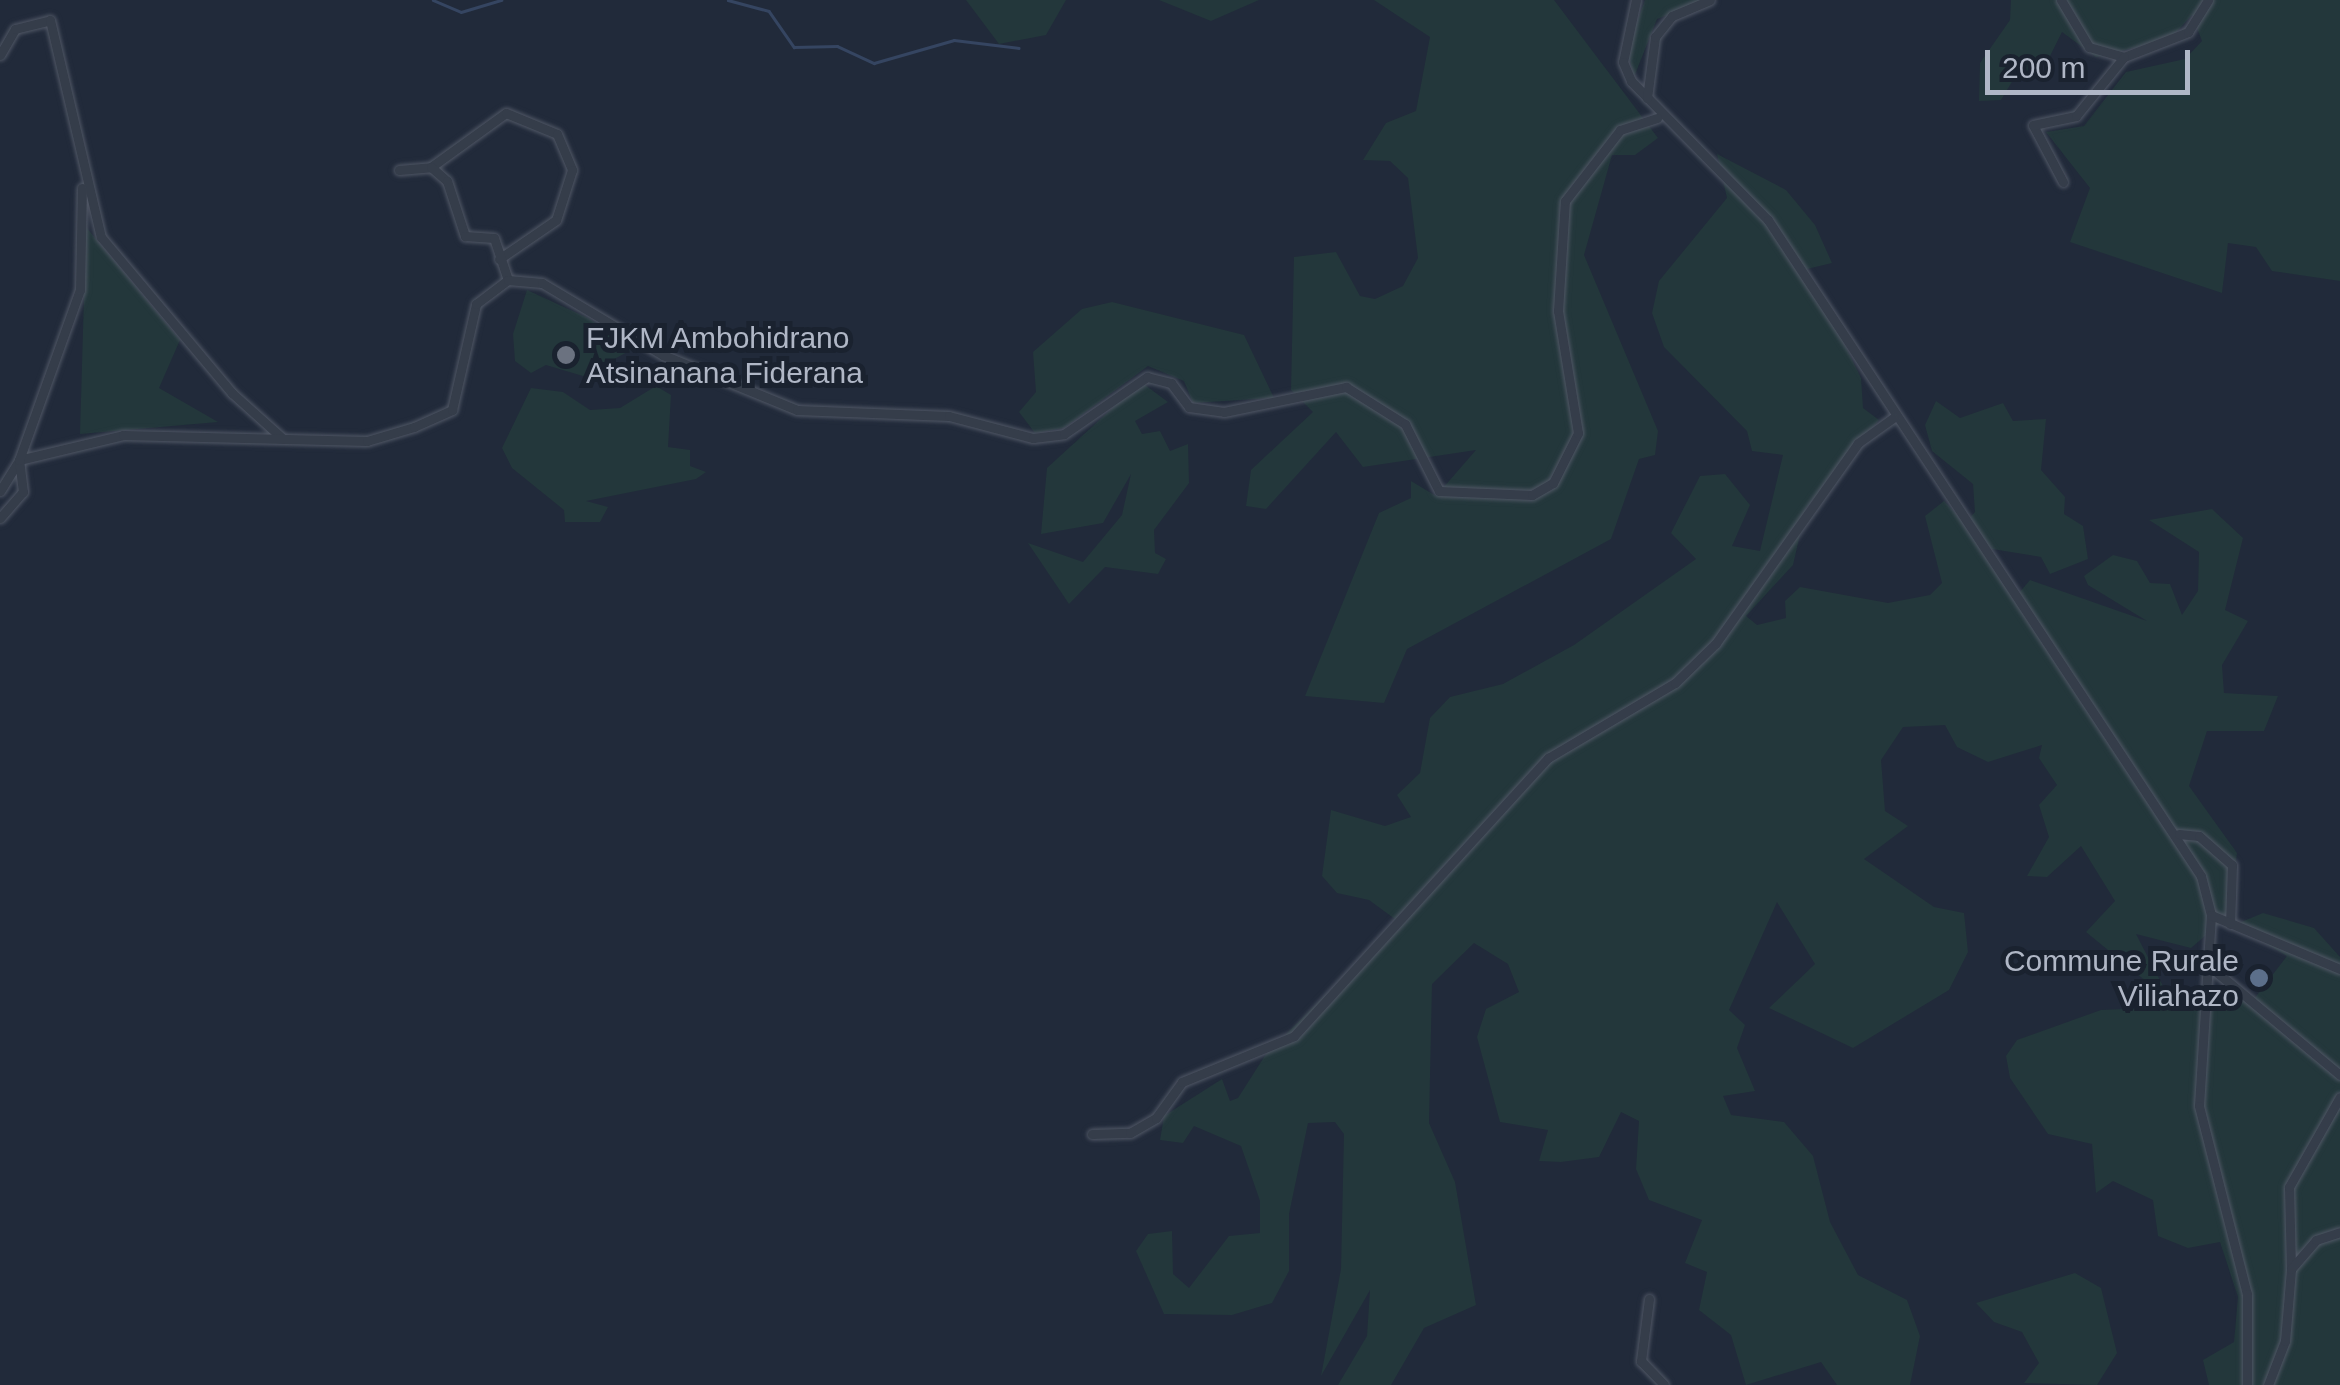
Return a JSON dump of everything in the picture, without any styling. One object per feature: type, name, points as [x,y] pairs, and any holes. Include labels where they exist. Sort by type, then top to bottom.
[{"type":"street","points":[[1636,0],[1623,62],[1657,118],[1768,220],[1893,418],[2179,834],[2211,915],[2199,1106],[2247,1294],[2247,1385]]},
{"type":"street","points":[[1657,118],[1643,81],[1655,37],[1672,16],[1710,0]]},
{"type":"street","points":[[2060,0],[2089,47],[2124,57]]},
{"type":"street","points":[[2062,182],[2033,125],[2076,116],[2124,57],[2188,32],[2208,0]]},
{"type":"street","points":[[0,56],[15,29],[50,20],[80,132],[82,180],[80,290],[18,460],[0,490]]},
{"type":"street","points":[[399,170],[431,167],[506,113],[557,134],[572,170],[556,220],[499,259]]},
{"type":"street","points":[[18,460],[123,435],[367,440],[452,410],[476,304],[508,280],[542,283],[663,355],[797,410],[949,416],[1032,438],[1064,434],[1147,377],[1171,383],[1189,407],[1224,412],[1346,388],[1405,424],[1438,490],[1532,495],[1553,483],[1578,434],[1558,311],[1565,201],[1620,130],[1657,118]]},
{"type":"street","points":[[431,167],[447,181],[465,236],[494,238],[508,280]]},
{"type":"street","points":[[82,180],[101,237],[232,393],[282,436]]},
{"type":"street","points":[[1092,1134],[1130,1133],[1156,1118],[1182,1082],[1294,1036],[1548,758],[1675,682],[1716,642],[1858,442],[1893,418]]},
{"type":"street","points":[[0,518],[23,492],[18,460]]},
{"type":"street","points":[[2179,834],[2200,836],[2232,865],[2230,924]]},
{"type":"street","points":[[2211,915],[2340,969]]},
{"type":"street","points":[[2208,966],[2340,1075]]},
{"type":"street","points":[[2268,1385],[2285,1341],[2291,1268],[2290,1187],[2340,1097]]},
{"type":"street","points":[[2291,1268],[2316,1240],[2340,1232]]},
{"type":"street","points":[[1648,1299],[1640,1361],[1664,1385]]},
{"type":"green space","points":[[966,0],[1066,0],[1046,35],[999,44]]},
{"type":"green space","points":[[1159,0],[1259,0],[1211,21]]},
{"type":"green space","points":[[1374,0],[1554,0],[1658,138],[1635,155],[1612,155],[1584,255],[1658,431],[1655,455],[1639,459],[1611,539],[1407,649],[1384,703],[1305,696],[1379,513],[1411,498],[1411,481],[1436,496],[1476,450],[1363,467],[1336,432],[1266,509],[1246,506],[1251,470],[1313,412],[1291,390],[1294,257],[1336,252],[1360,296],[1375,299],[1403,286],[1418,258],[1408,178],[1390,161],[1363,160],[1386,123],[1416,111],[1430,37]]},
{"type":"green space","points":[[1645,0],[1708,0],[1657,19],[1634,77],[1627,49]]},
{"type":"green space","points":[[2011,0],[2340,0],[2340,281],[2272,271],[2256,247],[2228,243],[2222,293],[2070,242],[2090,188],[2046,132],[2084,126],[2126,72],[2185,59],[2202,41],[2192,15],[2170,39],[2096,57],[2062,32],[2047,62],[2013,80],[2001,100],[1979,101],[1980,63],[2010,20]]},
{"type":"green space","points":[[1717,154],[1786,190],[1815,225],[1832,263],[1807,269],[1861,378],[1863,408],[1879,420],[1806,508],[1793,565],[1746,616],[1757,625],[1786,618],[1785,601],[1800,587],[1888,603],[1930,595],[1942,583],[1925,516],[1944,501],[1965,523],[1975,512],[1973,484],[1932,451],[1925,425],[1936,401],[1960,418],[2003,403],[2013,421],[2046,419],[2041,470],[2065,497],[2064,514],[2083,526],[2088,559],[2050,574],[2041,557],[1986,548],[2014,599],[2030,580],[2147,621],[2088,585],[2084,576],[2113,555],[2137,561],[2150,583],[2170,584],[2182,615],[2198,591],[2199,552],[2149,520],[2212,509],[2243,538],[2225,610],[2248,621],[2222,665],[2224,693],[2278,696],[2264,731],[2207,731],[2189,786],[2237,853],[2228,916],[2191,948],[2136,934],[2165,990],[2147,982],[2086,932],[2115,901],[2081,846],[2047,877],[2027,876],[2049,837],[2039,805],[2057,785],[2039,758],[2042,745],[1988,762],[1957,747],[1945,725],[1903,727],[1881,760],[1885,811],[1908,826],[1864,859],[1934,907],[1964,913],[1968,952],[1949,990],[1853,1048],[1769,1008],[1815,964],[1777,902],[1729,1010],[1745,1025],[1737,1048],[1755,1091],[1723,1096],[1731,1115],[1784,1122],[1813,1156],[1830,1222],[1858,1275],[1907,1300],[1920,1336],[1910,1385],[1837,1385],[1821,1362],[1746,1385],[1731,1335],[1699,1310],[1707,1272],[1685,1263],[1702,1220],[1649,1200],[1636,1169],[1639,1121],[1621,1112],[1599,1157],[1561,1162],[1539,1161],[1548,1130],[1500,1122],[1477,1037],[1486,1009],[1519,992],[1508,964],[1474,943],[1432,984],[1429,1123],[1455,1182],[1476,1305],[1424,1328],[1391,1385],[1338,1385],[1367,1336],[1370,1290],[1321,1376],[1341,1269],[1344,1134],[1335,1122],[1308,1123],[1289,1214],[1289,1271],[1272,1303],[1232,1315],[1164,1314],[1136,1251],[1148,1234],[1172,1231],[1173,1274],[1189,1288],[1229,1236],[1260,1233],[1260,1201],[1241,1146],[1194,1126],[1183,1143],[1160,1140],[1164,1116],[1222,1079],[1230,1101],[1238,1098],[1266,1054],[1399,922],[1369,900],[1337,893],[1322,876],[1331,810],[1385,826],[1411,817],[1397,795],[1420,773],[1430,718],[1450,697],[1503,684],[1574,645],[1696,559],[1671,533],[1700,476],[1725,474],[1750,505],[1732,546],[1760,551],[1783,455],[1752,451],[1747,431],[1664,347],[1652,313],[1659,281],[1727,198]]},
{"type":"green space","points":[[86,227],[180,340],[159,388],[218,422],[80,434]]},
{"type":"green space","points":[[527,290],[590,319],[631,350],[583,376],[546,365],[531,373],[515,361],[513,334]]},
{"type":"green space","points":[[1112,302],[1244,335],[1274,398],[1193,403],[1184,381],[1148,366],[1064,428],[1035,433],[1019,412],[1036,392],[1033,352],[1082,309]]},
{"type":"green space","points":[[1141,382],[1168,402],[1135,421],[1142,434],[1160,431],[1170,451],[1188,444],[1189,483],[1154,530],[1155,553],[1166,559],[1158,574],[1105,567],[1069,604],[1028,543],[1083,562],[1122,515],[1131,474],[1103,523],[1041,534],[1047,468]]},
{"type":"green space","points":[[656,386],[671,395],[668,447],[690,450],[690,466],[706,472],[696,479],[586,501],[608,507],[600,522],[565,522],[564,510],[512,468],[502,448],[531,388],[563,392],[590,410],[620,408]]},
{"type":"green space","points":[[2263,913],[2314,928],[2340,957],[2340,1385],[2209,1385],[2203,1360],[2234,1342],[2238,1297],[2220,1242],[2188,1248],[2158,1236],[2153,1200],[2113,1181],[2096,1193],[2092,1144],[2048,1134],[2010,1078],[2006,1056],[2017,1040],[2101,1010],[2194,1006],[2213,986],[2254,999],[2287,956],[2234,925]]},
{"type":"green space","points":[[2075,1273],[2101,1288],[2117,1353],[2097,1385],[2024,1383],[2039,1363],[2022,1332],[1994,1322],[1976,1303]]},
{"type":"waterway","points":[[433,0],[461,12],[501,0]]},
{"type":"waterway","points":[[728,0],[769,11],[794,47],[837,46],[874,63],[954,40],[1019,48]]},
{"type":"place","name":"FJKM Ambohidrano Atsinanana Fiderana","points":[[566,355]]},
{"type":"place","name":"Commune Rurale Viliahazo","points":[[2259,978]]}]
